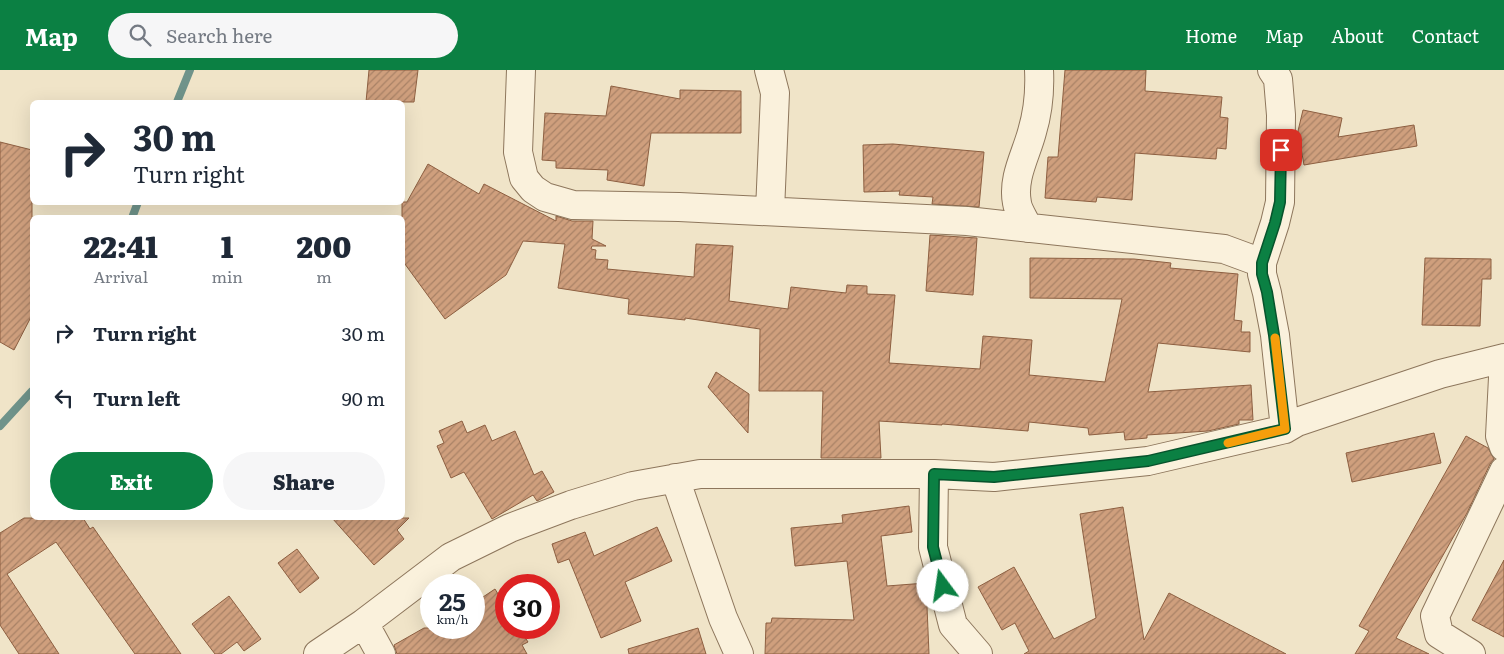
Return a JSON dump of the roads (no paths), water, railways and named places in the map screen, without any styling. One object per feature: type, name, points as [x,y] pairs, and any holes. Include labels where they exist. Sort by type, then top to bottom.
[{"type":"street","points":[[521,70],[518,152],[524,178],[533,189],[545,197],[572,205],[679,207],[968,221],[1224,249],[1262,263]]},
{"type":"street","points":[[768,70],[775,93],[770,211]]},
{"type":"street","points":[[1028,228],[1017,205],[1016,191],[1019,169],[1038,106],[1039,70]]},
{"type":"street","points":[[1272,70],[1278,79],[1281,115],[1280,202],[1262,263],[1262,274],[1274,335],[1285,429]]},
{"type":"street","points":[[318,654],[364,623],[451,557],[510,528],[570,504],[634,486],[675,478],[700,474],[934,474],[994,477],[1148,461],[1285,429],[1297,422],[1440,374],[1504,358],[1500,436],[1504,447]]},
{"type":"street","points":[[1471,654],[1439,634],[1435,616],[1504,472]]},
{"type":"street","points":[[934,474],[933,547],[953,625],[978,654]]},
{"type":"street","points":[[675,478],[723,618],[739,654]]},
{"type":"street","points":[[364,623],[381,654]]},
{"type":"waterway","points":[[178,100],[190,70]]},
{"type":"waterway","points":[[133,215],[137,205]]},
{"type":"waterway","points":[[0,426],[30,393]]}]
